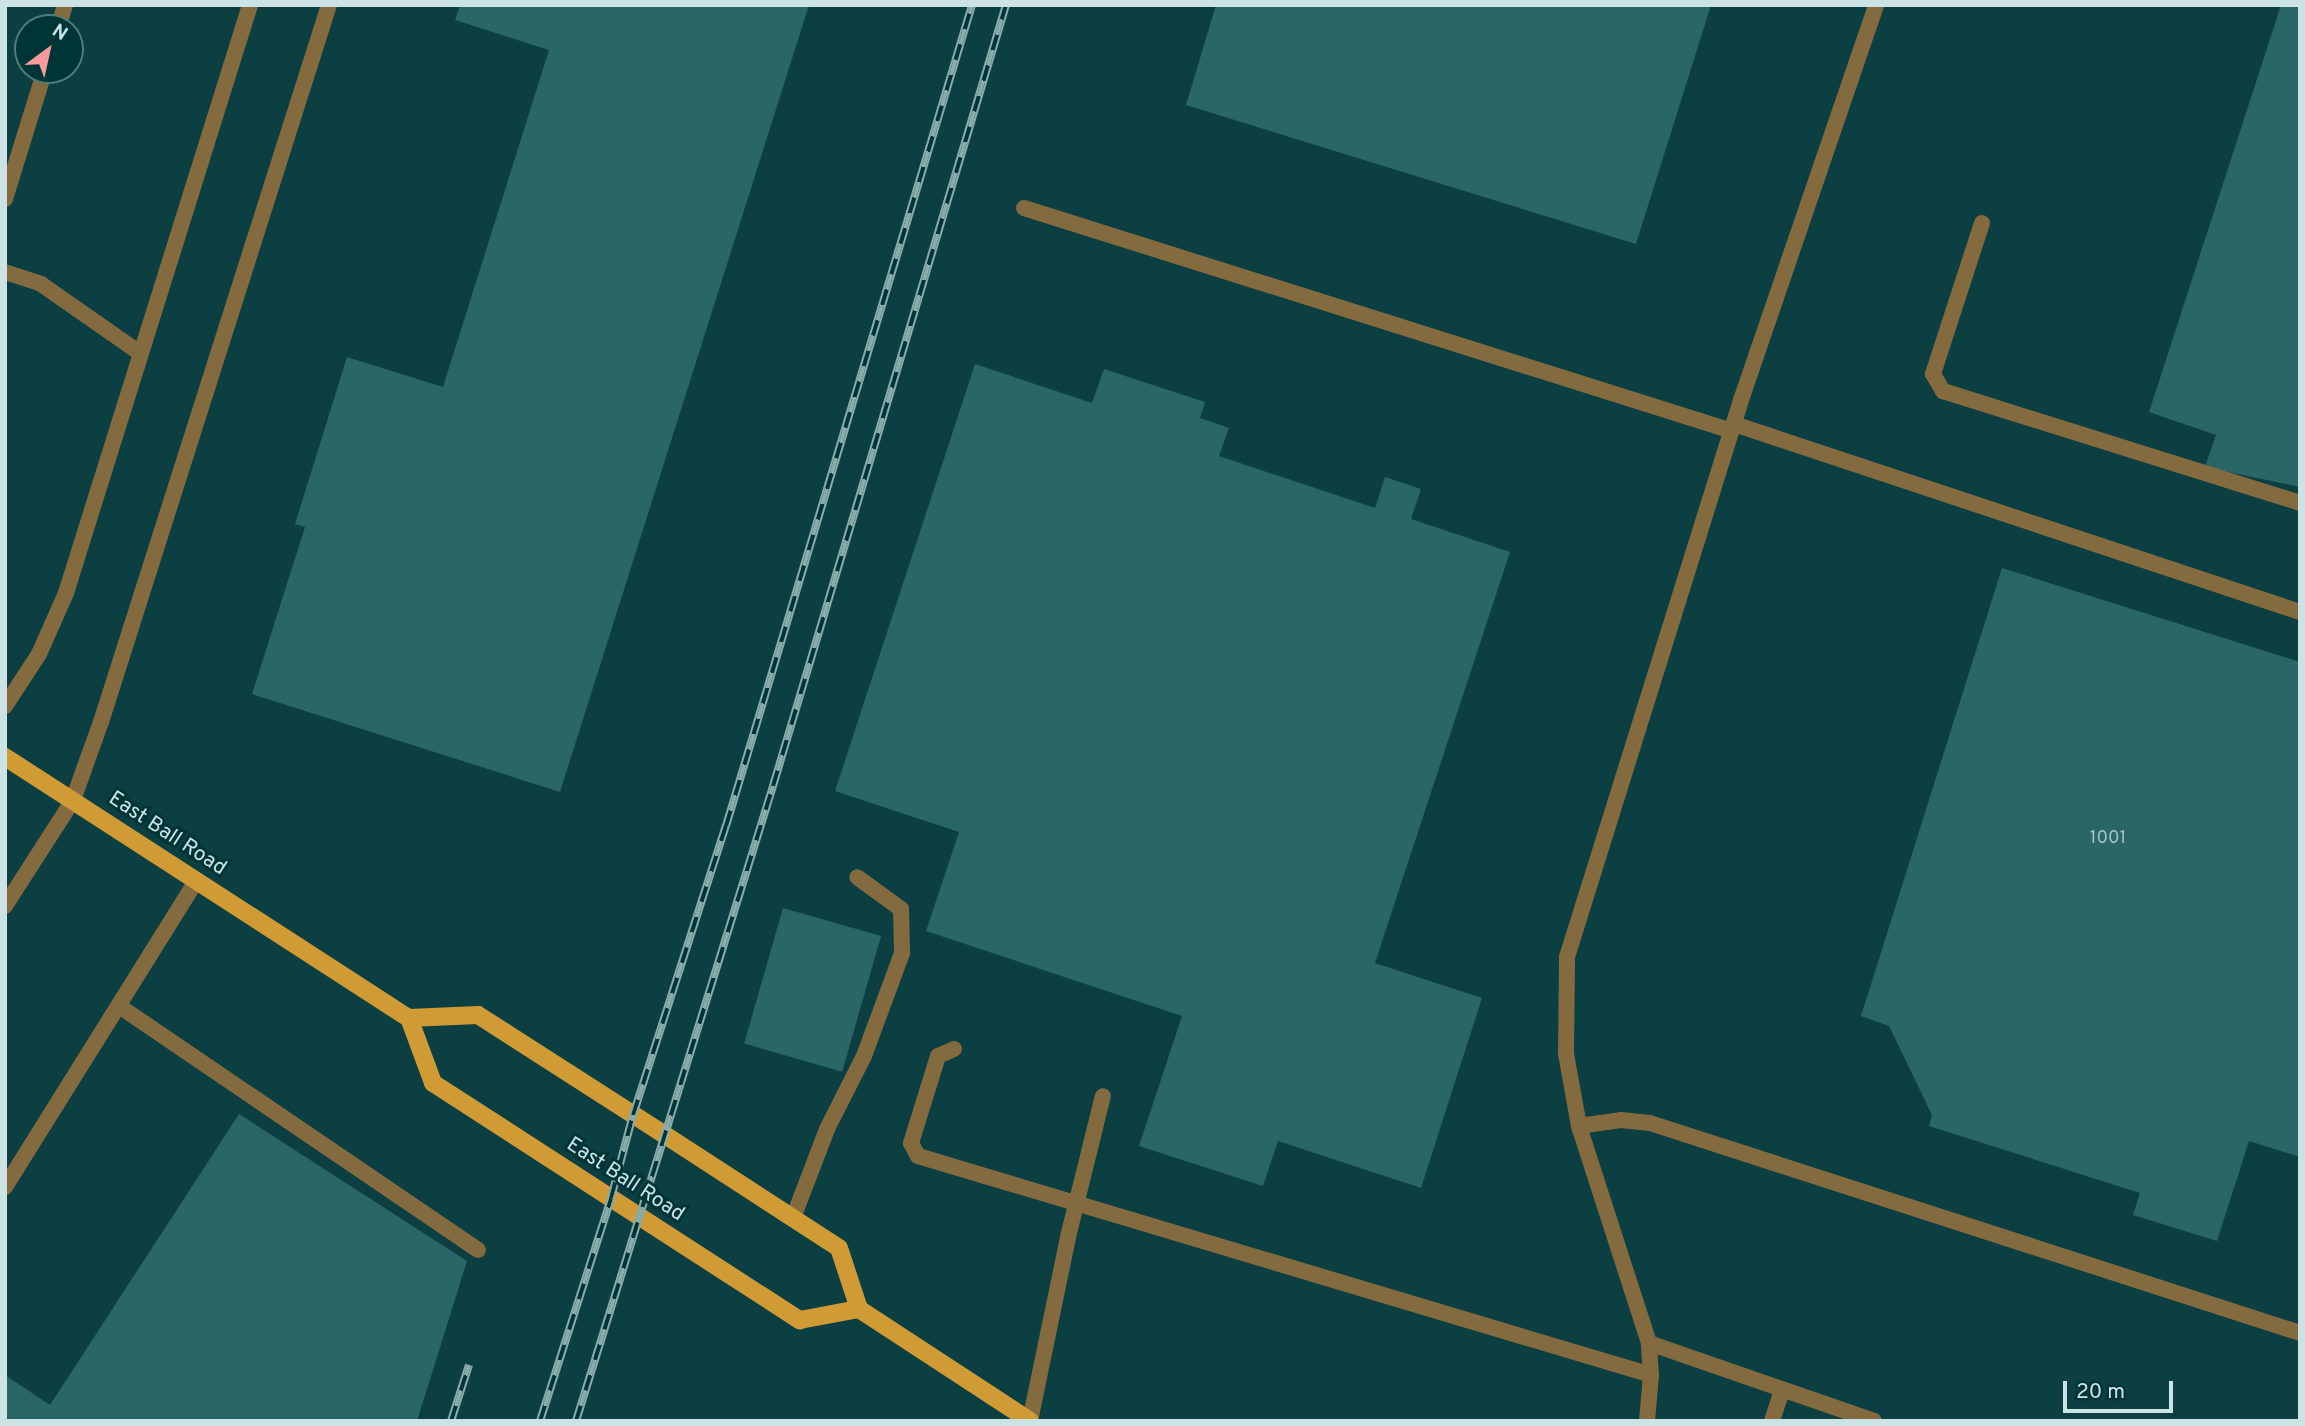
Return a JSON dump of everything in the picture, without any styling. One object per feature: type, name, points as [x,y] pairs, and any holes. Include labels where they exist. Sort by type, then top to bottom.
[{"type":"main road","name":"East Ball Road","points":[[5,757],[409,1018],[433,1083],[800,1320],[859,1309]]},
{"type":"main road","points":[[409,1018],[478,1015],[793,1218],[839,1248],[859,1309],[1030,1421]]},
{"type":"lane","points":[[5,706],[38,654],[66,593],[250,5]]},
{"type":"lane","points":[[5,906],[73,800],[104,714],[329,5]]},
{"type":"lane","points":[[1647,1421],[1651,1375],[1649,1343],[1579,1126],[1566,1054],[1567,957],[1733,428],[1876,5]]},
{"type":"lane","points":[[5,199],[41,84]]},
{"type":"lane","points":[[1024,208],[1733,428],[2300,612]]},
{"type":"lane","points":[[1982,223],[1933,374],[1943,391],[2300,503]]},
{"type":"lane","points":[[5,272],[41,284],[140,353]]},
{"type":"lane","points":[[793,1218],[828,1127],[864,1056],[902,953],[901,909],[857,877]]},
{"type":"lane","points":[[5,1187],[197,881]]},
{"type":"lane","points":[[119,1006],[478,1250]]},
{"type":"lane","points":[[954,1049],[938,1056],[911,1143],[918,1156],[1651,1375]]},
{"type":"lane","points":[[1030,1421],[1076,1203],[1103,1096]]},
{"type":"lane","points":[[1579,1126],[1621,1120],[1650,1123],[2300,1333]]},
{"type":"lane","points":[[1649,1343],[1874,1421]]},
{"type":"lane","points":[[1772,1421],[1782,1390]]},
{"type":"building","points":[[460,5],[809,5],[560,792],[252,694],[305,527],[295,524],[347,357],[443,387],[549,50],[455,20]]},
{"type":"building","points":[[1216,5],[1711,5],[1636,244],[1186,105]]},
{"type":"building","points":[[2281,5],[2300,5],[2300,487],[2205,467],[2216,435],[2149,412]]},
{"type":"building","points":[[975,364],[1092,403],[1104,369],[1205,402],[1200,418],[1229,428],[1219,456],[1375,508],[1385,477],[1421,489],[1411,519],[1510,552],[1375,963],[1482,998],[1421,1188],[1278,1141],[1263,1186],[1139,1146],[1182,1016],[926,931],[959,832],[835,791]]},
{"type":"building","points":[[2002,568],[2300,662],[2300,1157],[2249,1141],[2217,1241],[2133,1215],[2140,1193],[1929,1126],[1932,1115],[1889,1026],[1861,1016]]},
{"type":"building","points":[[783,908],[881,936],[842,1072],[744,1044]]},
{"type":"building","points":[[239,1114],[467,1261],[417,1421],[5,1421],[5,1375],[50,1405]]},
{"type":"railway","points":[[540,1421],[611,1198],[633,1115],[726,826],[972,5]]},
{"type":"railway","points":[[576,1421],[773,786],[1006,5]]},
{"type":"railway","points":[[451,1421],[469,1365]]}]
